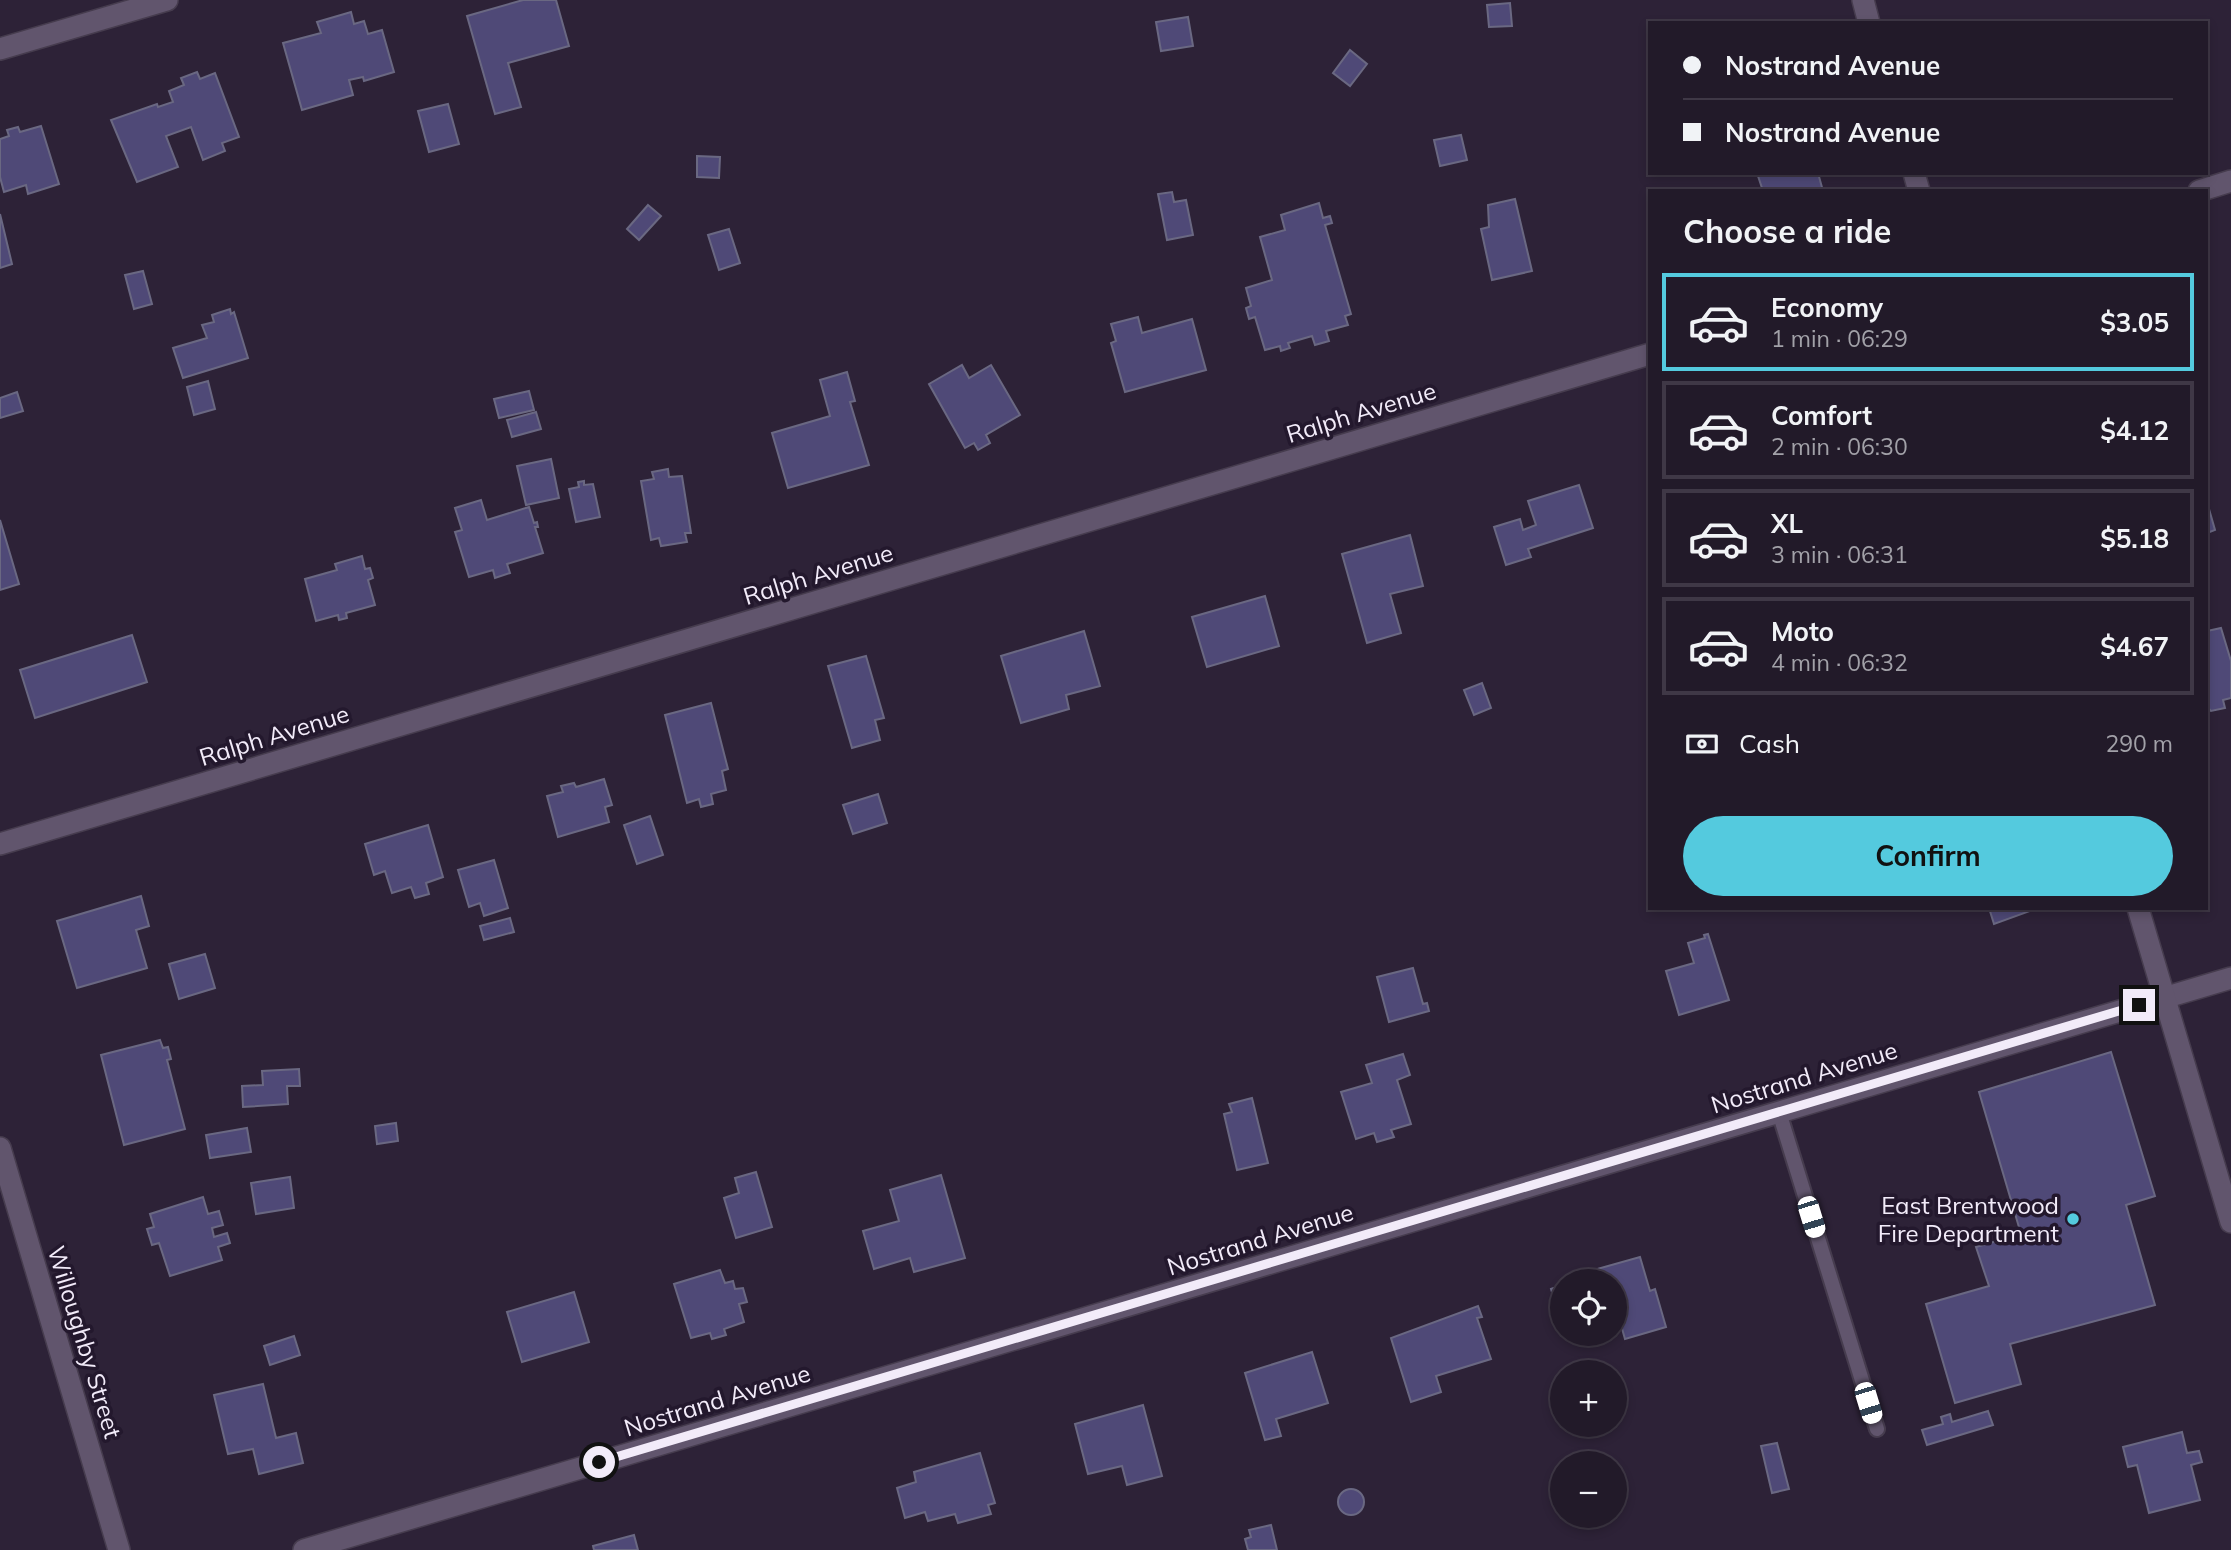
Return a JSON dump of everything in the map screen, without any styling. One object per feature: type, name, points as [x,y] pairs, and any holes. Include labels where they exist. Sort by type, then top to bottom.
[{"type":"street","points":[[0,49],[167,0]]},
{"type":"street","points":[[1863,0],[1868,21]]},
{"type":"street","points":[[2205,189],[2231,181]]},
{"type":"street","name":"Ralph Avenue","points":[[0,844],[1648,355]]},
{"type":"street","points":[[2138,910],[2231,1222]]},
{"type":"street","name":"Nostrand Avenue","points":[[304,1550],[2231,978]]},
{"type":"street","name":"Willoughby Street","points":[[0,1148],[120,1550]]},
{"type":"lane","points":[[1779,1112],[1877,1429]]},
{"type":"building","points":[[523,0],[556,0],[569,46],[508,63],[521,107],[495,114],[467,16]]},
{"type":"building","points":[[1510,3],[1512,26],[1489,27],[1487,5]]},
{"type":"building","points":[[351,12],[354,24],[364,21],[368,34],[382,30],[394,72],[364,81],[363,77],[349,80],[353,95],[302,110],[283,43],[321,33],[317,22]]},
{"type":"building","points":[[1188,17],[1193,46],[1161,51],[1156,22]]},
{"type":"building","points":[[1350,50],[1367,64],[1350,86],[1333,73]]},
{"type":"building","points":[[197,72],[200,79],[215,73],[239,137],[222,143],[225,151],[203,160],[191,127],[166,136],[178,167],[137,182],[111,120],[157,104],[158,107],[173,102],[169,91],[184,85],[181,78]]},
{"type":"building","points":[[448,104],[459,144],[429,152],[418,111]]},
{"type":"building","points":[[41,126],[59,184],[28,194],[26,185],[4,192],[0,177],[0,139],[9,136],[7,130],[18,127],[20,132]]},
{"type":"building","points":[[1461,135],[1467,160],[1440,166],[1434,140]]},
{"type":"building","points":[[697,156],[720,157],[719,178],[697,177]]},
{"type":"building","points":[[1758,175],[1819,175],[1822,189],[1762,189]]},
{"type":"building","points":[[1172,192],[1174,202],[1186,200],[1193,235],[1167,240],[1158,194]]},
{"type":"building","points":[[1515,199],[1532,271],[1492,280],[1481,229],[1489,227],[1488,205]]},
{"type":"building","points":[[1319,203],[1323,218],[1330,216],[1332,223],[1325,225],[1351,314],[1345,316],[1348,325],[1326,331],[1329,341],[1315,345],[1312,336],[1288,343],[1290,348],[1281,351],[1280,346],[1265,350],[1255,317],[1249,319],[1246,308],[1251,306],[1246,288],[1272,280],[1260,237],[1285,230],[1281,215]]},
{"type":"building","points":[[648,205],[661,216],[639,240],[627,229]]},
{"type":"building","points":[[0,214],[12,264],[0,268]]},
{"type":"building","points":[[729,229],[740,263],[719,270],[708,235]]},
{"type":"building","points":[[143,271],[152,304],[134,309],[125,275]]},
{"type":"building","points":[[230,309],[231,314],[234,312],[248,358],[183,378],[173,348],[207,338],[202,325],[214,322],[212,315]]},
{"type":"building","points":[[1138,317],[1142,333],[1192,319],[1206,370],[1125,392],[1111,343],[1116,341],[1111,324]]},
{"type":"building","points":[[962,365],[969,378],[991,365],[1020,415],[986,435],[990,443],[978,450],[974,443],[965,448],[929,384]]},
{"type":"building","points":[[847,372],[855,401],[850,402],[869,465],[788,488],[772,433],[830,416],[820,380]]},
{"type":"building","points":[[208,381],[215,409],[194,415],[187,387]]},
{"type":"building","points":[[529,391],[534,410],[499,418],[494,399]]},
{"type":"building","points":[[17,392],[23,411],[0,418],[0,398]]},
{"type":"building","points":[[536,412],[541,429],[512,437],[507,420]]},
{"type":"building","points":[[551,459],[559,498],[526,505],[517,466]]},
{"type":"building","points":[[668,469],[669,477],[682,476],[691,533],[685,533],[687,542],[661,546],[659,538],[651,540],[641,481],[654,479],[652,472]]},
{"type":"building","points":[[584,481],[584,485],[593,484],[600,517],[576,522],[569,489],[579,487],[578,482]]},
{"type":"building","points":[[1579,485],[1593,528],[1528,549],[1531,557],[1506,565],[1494,527],[1520,519],[1523,530],[1536,525],[1528,501]]},
{"type":"building","points":[[481,500],[487,520],[529,507],[534,523],[537,522],[538,527],[535,527],[543,553],[507,564],[510,573],[495,578],[493,570],[469,577],[455,532],[462,530],[455,508]]},
{"type":"building","points":[[2208,510],[2215,530],[2208,533]]},
{"type":"building","points":[[0,520],[19,584],[0,590]]},
{"type":"building","points":[[1410,535],[1423,586],[1390,594],[1401,633],[1367,643],[1342,554]]},
{"type":"building","points":[[362,556],[365,569],[370,568],[373,578],[368,580],[375,605],[346,613],[347,618],[339,620],[338,615],[316,621],[305,579],[337,570],[335,564]]},
{"type":"building","points":[[1265,596],[1279,646],[1207,667],[1192,617]]},
{"type":"building","points":[[2221,628],[2231,661],[2231,698],[2223,700],[2225,708],[2211,711],[2208,707],[2208,631]]},
{"type":"building","points":[[1084,631],[1100,686],[1066,695],[1069,709],[1021,723],[1001,656]]},
{"type":"building","points":[[132,635],[147,682],[35,718],[20,670]]},
{"type":"building","points":[[866,656],[884,718],[875,720],[880,740],[852,748],[828,666]]},
{"type":"building","points":[[1482,683],[1491,708],[1474,715],[1464,690]]},
{"type":"building","points":[[711,703],[728,769],[722,771],[726,790],[711,794],[713,804],[701,807],[699,799],[687,803],[665,715]]},
{"type":"building","points":[[604,779],[612,805],[605,807],[609,822],[558,837],[547,796],[563,792],[561,786],[574,783],[576,787]]},
{"type":"building","points":[[878,794],[887,823],[853,834],[843,805]]},
{"type":"building","points":[[650,816],[663,855],[637,864],[624,825]]},
{"type":"building","points":[[428,825],[443,877],[426,883],[429,894],[415,898],[411,887],[392,893],[385,871],[374,875],[365,844]]},
{"type":"building","points":[[494,860],[508,908],[484,916],[480,903],[469,907],[458,870]]},
{"type":"building","points":[[141,896],[149,926],[136,930],[147,968],[77,988],[57,921]]},
{"type":"building","points":[[1990,910],[2032,910],[1994,924]]},
{"type":"building","points":[[510,918],[514,932],[484,940],[480,926]]},
{"type":"building","points":[[1708,934],[1729,1000],[1679,1015],[1666,971],[1694,963],[1688,943],[1705,938],[1704,935]]},
{"type":"building","points":[[205,954],[215,988],[179,999],[169,964]]},
{"type":"building","points":[[1413,968],[1423,1004],[1427,1003],[1429,1011],[1389,1022],[1377,977]]},
{"type":"building","points":[[160,1040],[163,1048],[168,1047],[171,1059],[167,1060],[185,1129],[124,1145],[101,1055]]},
{"type":"building","name":"East Brentwood Fire Department","points":[[2111,1052],[2155,1196],[2126,1205],[2155,1305],[2010,1344],[2021,1384],[1955,1403],[1926,1304],[1989,1286],[1976,1247],[2021,1234],[1979,1092]]},
{"type":"building","points":[[1403,1054],[1410,1075],[1397,1080],[1411,1124],[1391,1130],[1394,1137],[1377,1142],[1374,1133],[1356,1139],[1341,1092],[1372,1083],[1366,1065]]},
{"type":"building","points":[[299,1069],[300,1086],[287,1086],[288,1104],[243,1107],[242,1086],[263,1085],[262,1071]]},
{"type":"building","points":[[1252,1098],[1268,1163],[1237,1170],[1224,1114],[1232,1112],[1229,1104]]},
{"type":"building","points":[[396,1123],[398,1141],[377,1144],[375,1126]]},
{"type":"building","points":[[247,1128],[251,1152],[210,1158],[206,1135]]},
{"type":"building","points":[[756,1172],[772,1227],[736,1238],[724,1198],[739,1193],[735,1178]]},
{"type":"building","points":[[941,1175],[965,1258],[914,1272],[910,1258],[874,1269],[863,1231],[899,1221],[890,1190]]},
{"type":"building","points":[[290,1177],[294,1208],[256,1214],[251,1183]]},
{"type":"building","points":[[203,1197],[208,1214],[219,1211],[223,1225],[212,1228],[214,1237],[227,1233],[230,1243],[218,1247],[222,1260],[170,1276],[159,1243],[152,1245],[147,1229],[154,1227],[150,1214]]},
{"type":"building","points":[[1640,1257],[1650,1291],[1655,1289],[1666,1327],[1627,1338],[1627,1269],[1597,1269]]},
{"type":"building","points":[[720,1270],[725,1283],[733,1281],[735,1289],[743,1288],[747,1302],[739,1304],[744,1322],[724,1329],[726,1335],[712,1339],[710,1333],[691,1338],[674,1284]]},
{"type":"building","points":[[574,1292],[589,1342],[522,1362],[507,1312]]},
{"type":"building","points":[[1478,1306],[1482,1317],[1477,1318],[1491,1359],[1436,1376],[1441,1392],[1411,1402],[1391,1338]]},
{"type":"building","points":[[294,1336],[300,1355],[270,1365],[264,1346]]},
{"type":"building","points":[[1312,1352],[1328,1403],[1276,1419],[1281,1436],[1265,1440],[1245,1373]]},
{"type":"building","points":[[263,1384],[276,1438],[296,1433],[303,1463],[259,1474],[253,1449],[228,1454],[214,1395]]},
{"type":"building","points":[[1143,1405],[1162,1476],[1127,1485],[1122,1466],[1088,1474],[1075,1424]]},
{"type":"building","points":[[1988,1411],[1993,1425],[1927,1445],[1922,1430],[1943,1424],[1941,1417],[1950,1414],[1952,1422]]},
{"type":"building","points":[[2182,1432],[2187,1453],[2199,1451],[2202,1462],[2191,1465],[2200,1500],[2149,1513],[2137,1465],[2128,1467],[2123,1447]]},
{"type":"building","points":[[1777,1443],[1789,1489],[1772,1493],[1761,1446]]},
{"type":"building","points":[[980,1453],[995,1503],[988,1505],[991,1514],[958,1523],[955,1514],[928,1521],[925,1512],[905,1518],[897,1488],[916,1482],[914,1472]]},
{"type":"building","points":[[1351,1489],[1360,1493],[1364,1502],[1360,1511],[1351,1515],[1342,1511],[1338,1502],[1342,1493]]},
{"type":"building","points":[[1271,1525],[1277,1550],[1248,1550],[1245,1539],[1251,1537],[1249,1530]]},
{"type":"building","points":[[634,1535],[638,1550],[594,1550],[593,1546]]},
{"type":"place","name":"East Brentwood Fire Department","points":[[2073,1219]]},
{"type":"route","points":[[599,1462],[2139,1005]]}]
